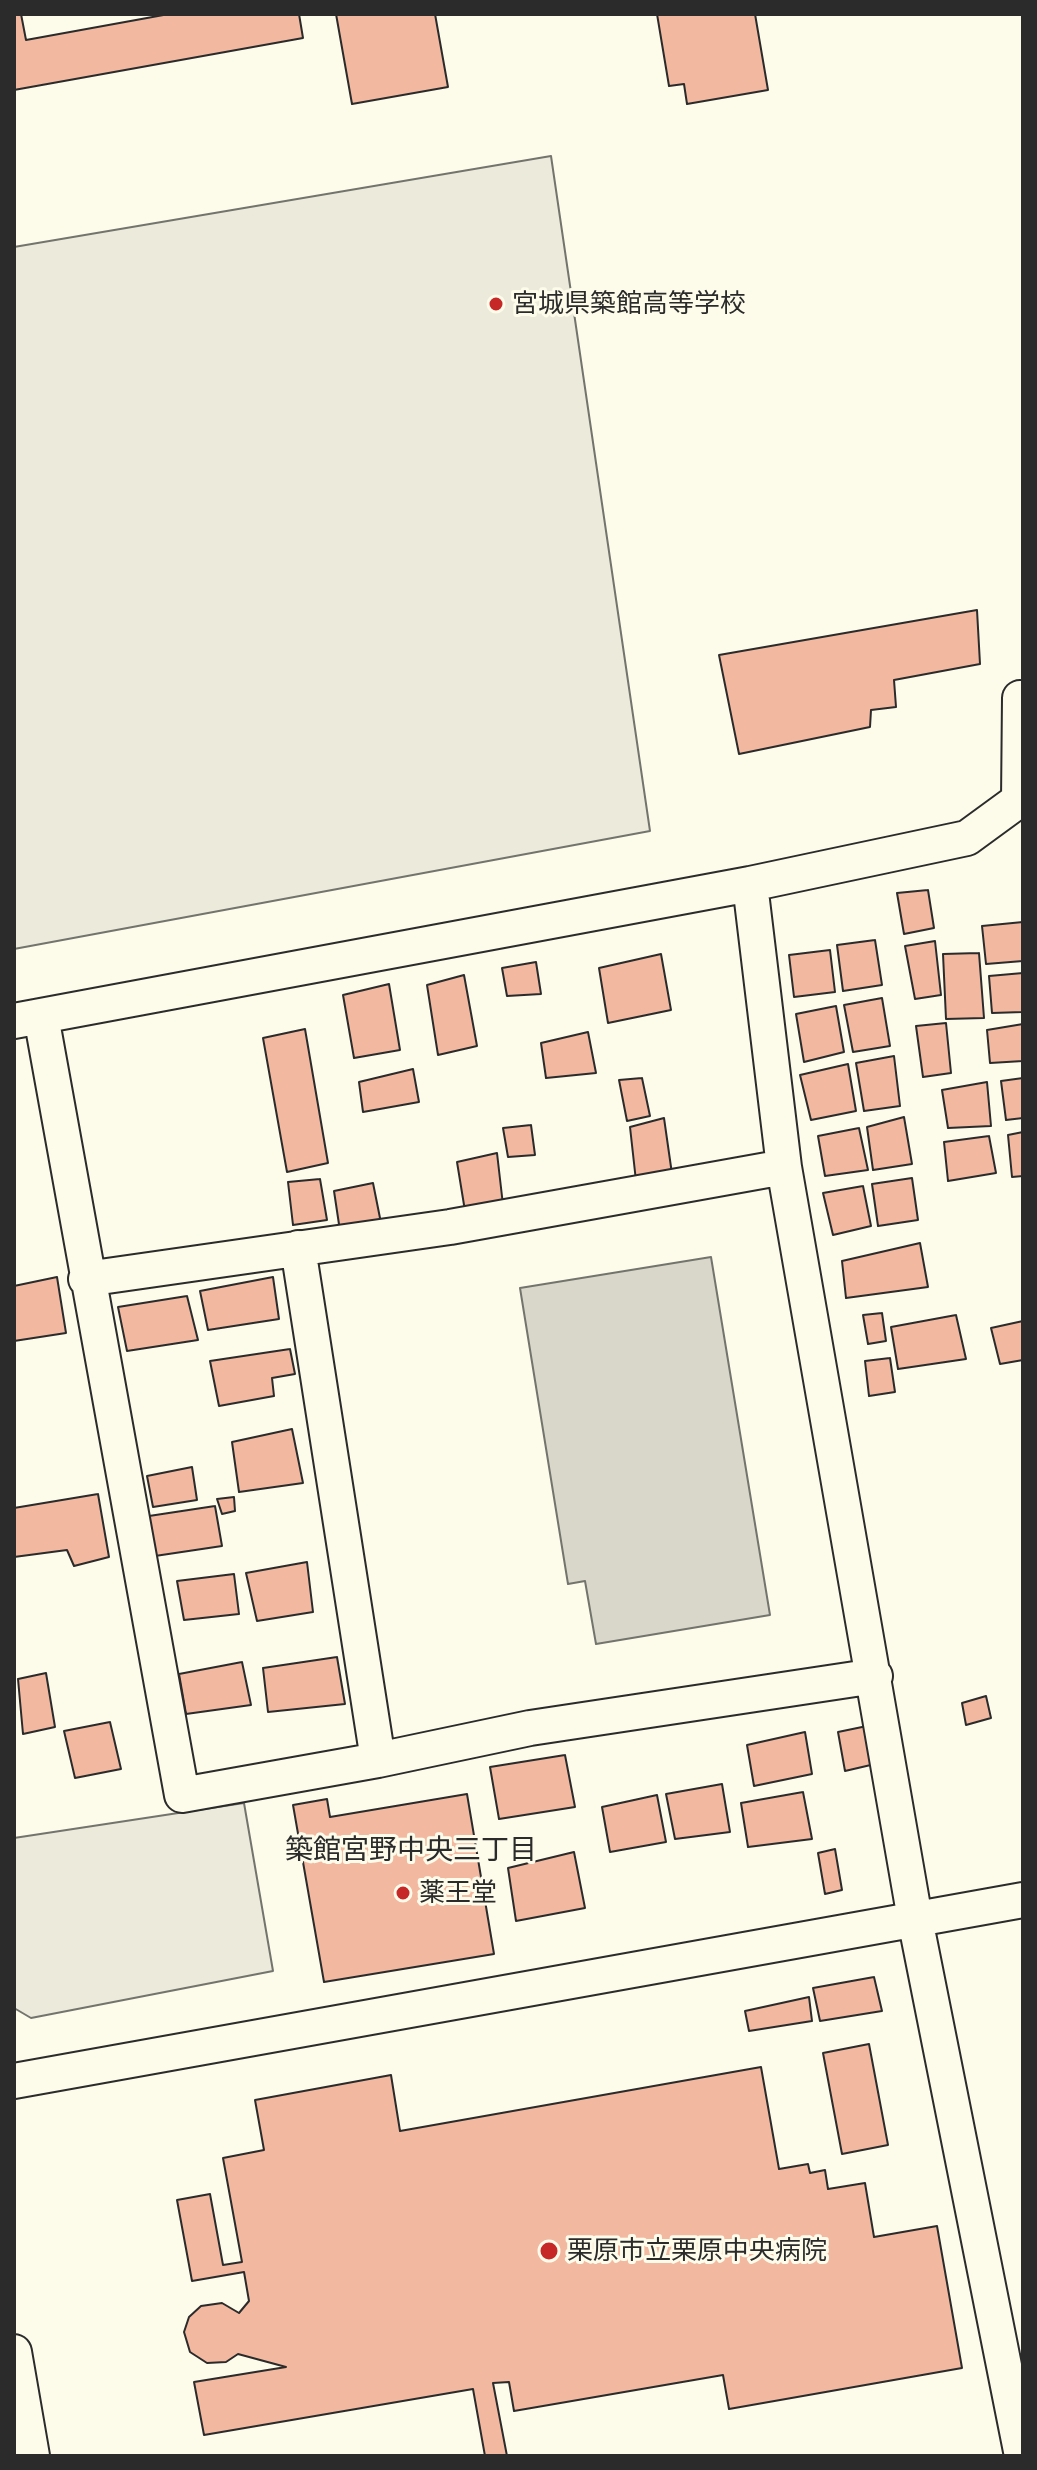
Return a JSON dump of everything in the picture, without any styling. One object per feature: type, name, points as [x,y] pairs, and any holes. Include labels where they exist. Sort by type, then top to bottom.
[{"type":"street","points":[[875,1676],[530,1728],[378,1760],[182,1795],[86,1279],[27,1019],[750,884],[967,838],[1019,800],[1020,698]]},
{"type":"street","points":[[750,884],[784,1167],[915,1919],[1022,2456]]},
{"type":"street","points":[[86,1279],[450,1227],[784,1167]]},
{"type":"street","points":[[298,1248],[378,1760]]},
{"type":"street","points":[[14,2081],[1023,1900]]},
{"type":"street","points":[[14,2352],[32,2456]]},
{"type":"shaded area","points":[[551,156],[650,831],[14,949],[14,247]]},
{"type":"shaded area","points":[[711,1257],[770,1615],[596,1644],[585,1581],[568,1584],[520,1288]]},
{"type":"shaded area","points":[[244,1803],[273,1971],[31,2018],[14,2008],[14,1838]]},
{"type":"building","points":[[14,14],[21,14],[26,40],[169,14],[299,14],[303,38],[14,90]]},
{"type":"building","points":[[336,14],[435,14],[448,87],[352,104]]},
{"type":"building","points":[[657,14],[755,14],[768,90],[687,104],[684,84],[669,86]]},
{"type":"building","points":[[977,610],[980,664],[894,680],[896,707],[871,710],[870,727],[739,754],[719,655]]},
{"type":"building","points":[[928,890],[934,928],[904,934],[897,893]]},
{"type":"building","points":[[1023,922],[1023,961],[986,964],[982,926]]},
{"type":"building","points":[[875,940],[882,985],[843,991],[837,945]]},
{"type":"building","points":[[935,941],[941,995],[915,999],[905,946]]},
{"type":"building","points":[[830,950],[835,992],[794,997],[789,955]]},
{"type":"building","points":[[979,953],[984,1018],[946,1019],[943,954]]},
{"type":"building","points":[[661,954],[671,1010],[608,1023],[599,968]]},
{"type":"building","points":[[536,962],[541,994],[507,996],[502,968]]},
{"type":"building","points":[[1023,973],[1023,1012],[992,1013],[989,976]]},
{"type":"building","points":[[464,975],[477,1046],[438,1055],[427,985]]},
{"type":"building","points":[[389,984],[400,1050],[354,1058],[343,995]]},
{"type":"building","points":[[882,998],[890,1046],[853,1052],[844,1005]]},
{"type":"building","points":[[836,1006],[844,1052],[804,1062],[796,1014]]},
{"type":"building","points":[[946,1023],[951,1073],[923,1077],[916,1026]]},
{"type":"building","points":[[1023,1024],[1023,1061],[990,1063],[987,1030]]},
{"type":"building","points":[[305,1029],[328,1163],[287,1172],[263,1038]]},
{"type":"building","points":[[588,1032],[596,1073],[546,1078],[541,1043]]},
{"type":"building","points":[[894,1056],[900,1106],[864,1111],[856,1063]]},
{"type":"building","points":[[848,1064],[856,1111],[811,1120],[800,1075]]},
{"type":"building","points":[[413,1069],[419,1102],[363,1112],[359,1082]]},
{"type":"building","points":[[642,1078],[650,1116],[627,1121],[619,1080]]},
{"type":"building","points":[[1023,1078],[1023,1118],[1006,1120],[1001,1081]]},
{"type":"building","points":[[987,1082],[991,1126],[948,1128],[942,1090]]},
{"type":"building","points":[[904,1117],[912,1164],[873,1170],[867,1127]]},
{"type":"building","points":[[664,1118],[672,1174],[636,1181],[630,1127]]},
{"type":"building","points":[[531,1125],[535,1155],[508,1157],[503,1128]]},
{"type":"building","points":[[859,1128],[868,1170],[825,1176],[818,1136]]},
{"type":"building","points":[[1023,1132],[1023,1176],[1012,1177],[1008,1135]]},
{"type":"building","points":[[989,1136],[996,1173],[948,1181],[944,1142]]},
{"type":"building","points":[[497,1153],[503,1205],[465,1211],[457,1162]]},
{"type":"building","points":[[912,1178],[918,1220],[878,1226],[872,1184]]},
{"type":"building","points":[[320,1179],[327,1220],[293,1225],[288,1182]]},
{"type":"building","points":[[373,1183],[381,1223],[340,1231],[334,1191]]},
{"type":"building","points":[[863,1186],[871,1226],[833,1235],[823,1193]]},
{"type":"building","points":[[920,1243],[928,1287],[846,1298],[842,1261]]},
{"type":"building","points":[[57,1277],[66,1333],[14,1341],[14,1286]]},
{"type":"building","points":[[273,1277],[279,1319],[208,1330],[200,1291]]},
{"type":"building","points":[[187,1296],[198,1340],[127,1351],[118,1307]]},
{"type":"building","points":[[882,1313],[886,1341],[868,1344],[863,1315]]},
{"type":"building","points":[[956,1315],[966,1359],[898,1369],[891,1327]]},
{"type":"building","points":[[1023,1321],[1023,1360],[1000,1364],[991,1328]]},
{"type":"building","points":[[290,1349],[295,1374],[272,1378],[274,1396],[219,1406],[210,1361]]},
{"type":"building","points":[[890,1358],[895,1392],[869,1396],[865,1361]]},
{"type":"building","points":[[292,1429],[303,1483],[239,1492],[232,1442]]},
{"type":"building","points":[[192,1467],[197,1500],[153,1507],[147,1476]]},
{"type":"building","points":[[98,1494],[109,1557],[74,1566],[67,1550],[14,1557],[14,1508]]},
{"type":"building","points":[[234,1497],[235,1511],[222,1514],[217,1499]]},
{"type":"building","points":[[215,1506],[222,1546],[155,1556],[149,1516]]},
{"type":"building","points":[[307,1562],[313,1612],[257,1621],[246,1573]]},
{"type":"building","points":[[234,1574],[239,1614],[184,1620],[177,1581]]},
{"type":"building","points":[[337,1657],[345,1704],[268,1712],[263,1668]]},
{"type":"building","points":[[242,1662],[251,1705],[186,1714],[179,1674]]},
{"type":"building","points":[[46,1673],[55,1727],[23,1734],[18,1679]]},
{"type":"building","points":[[986,1696],[991,1718],[966,1725],[962,1703]]},
{"type":"building","points":[[110,1722],[121,1769],[75,1778],[64,1731]]},
{"type":"building","points":[[867,1726],[875,1764],[845,1771],[838,1732]]},
{"type":"building","points":[[805,1732],[812,1774],[754,1786],[747,1745]]},
{"type":"building","points":[[565,1755],[575,1807],[499,1819],[490,1767]]},
{"type":"building","points":[[722,1784],[730,1832],[675,1839],[666,1794]]},
{"type":"building","points":[[803,1792],[812,1839],[748,1847],[741,1803]]},
{"type":"building","points":[[467,1794],[494,1954],[324,1982],[293,1805],[327,1799],[330,1817]]},
{"type":"building","points":[[657,1795],[666,1842],[610,1852],[602,1807]]},
{"type":"building","points":[[835,1849],[842,1890],[825,1894],[818,1853]]},
{"type":"building","points":[[574,1852],[585,1908],[516,1921],[508,1868]]},
{"type":"building","points":[[874,1977],[882,2011],[820,2021],[813,1988]]},
{"type":"building","points":[[809,1997],[812,2021],[749,2031],[745,2011]]},
{"type":"building","points":[[869,2044],[888,2145],[842,2154],[823,2053]]},
{"type":"building","points":[[761,2067],[779,2169],[808,2164],[810,2173],[825,2170],[828,2189],[865,2183],[874,2237],[937,2226],[962,2368],[729,2409],[723,2375],[514,2411],[509,2382],[493,2383],[507,2456],[485,2456],[473,2389],[204,2435],[194,2382],[286,2367],[238,2354],[226,2362],[207,2363],[190,2352],[184,2332],[189,2317],[201,2306],[222,2303],[239,2313],[249,2301],[244,2272],[192,2281],[177,2200],[210,2194],[223,2265],[242,2262],[223,2158],[264,2150],[255,2100],[391,2075],[400,2131]]},
{"type":"place","name":"宮城県築館高等学校","points":[[496,304]]},
{"type":"place","name":"薬王堂","points":[[403,1893]]},
{"type":"place","name":"栗原市立栗原中央病院","points":[[549,2251]]},
{"type":"district","name":"築館宮野中央三丁目","points":[[411,1851]]}]
